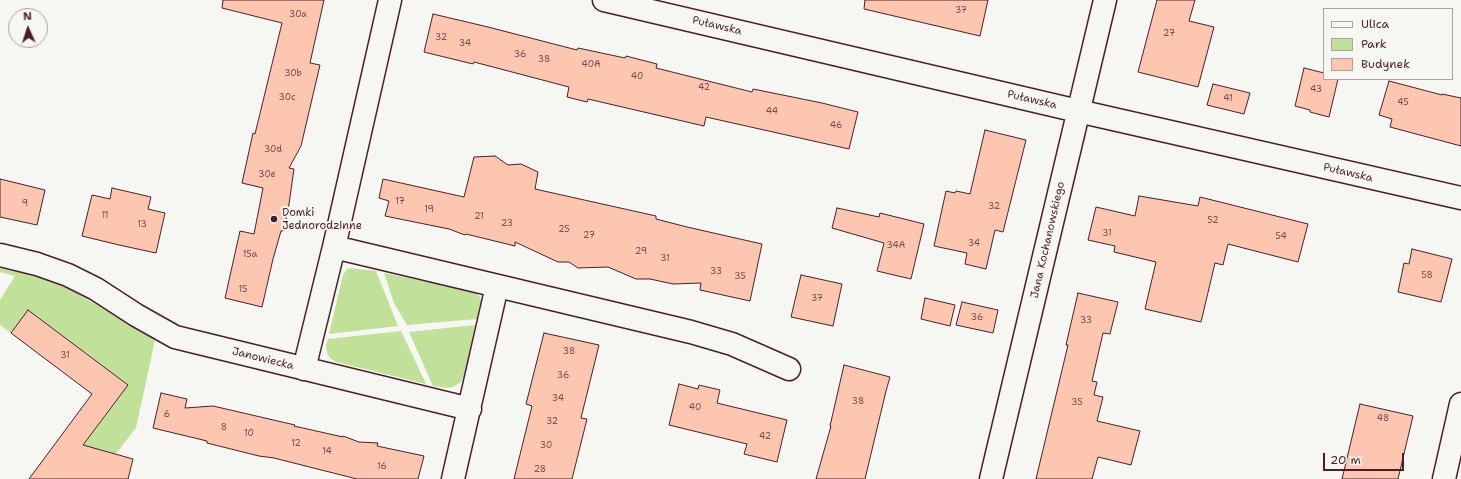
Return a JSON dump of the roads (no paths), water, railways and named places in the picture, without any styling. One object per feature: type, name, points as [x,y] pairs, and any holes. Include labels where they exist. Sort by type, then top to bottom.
[{"type":"street","points":[[304,369],[334,247],[390,0]]},
{"type":"street","name":"Puławska","points":[[604,0],[1078,111],[1461,198]]},
{"type":"street","name":"Jana Kochanowskiego","points":[[991,479],[1105,0]]},
{"type":"street","points":[[334,247],[692,332],[732,344],[789,369]]},
{"type":"street","name":"Janowiecka","points":[[0,256],[37,264],[68,275],[96,289],[136,315],[175,337],[470,408]]},
{"type":"street","points":[[453,479],[497,286]]},
{"type":"street","points":[[1444,479],[1461,404]]},
{"type":"place","name":"Domki Jednorodzinne","points":[[274,219]]}]
